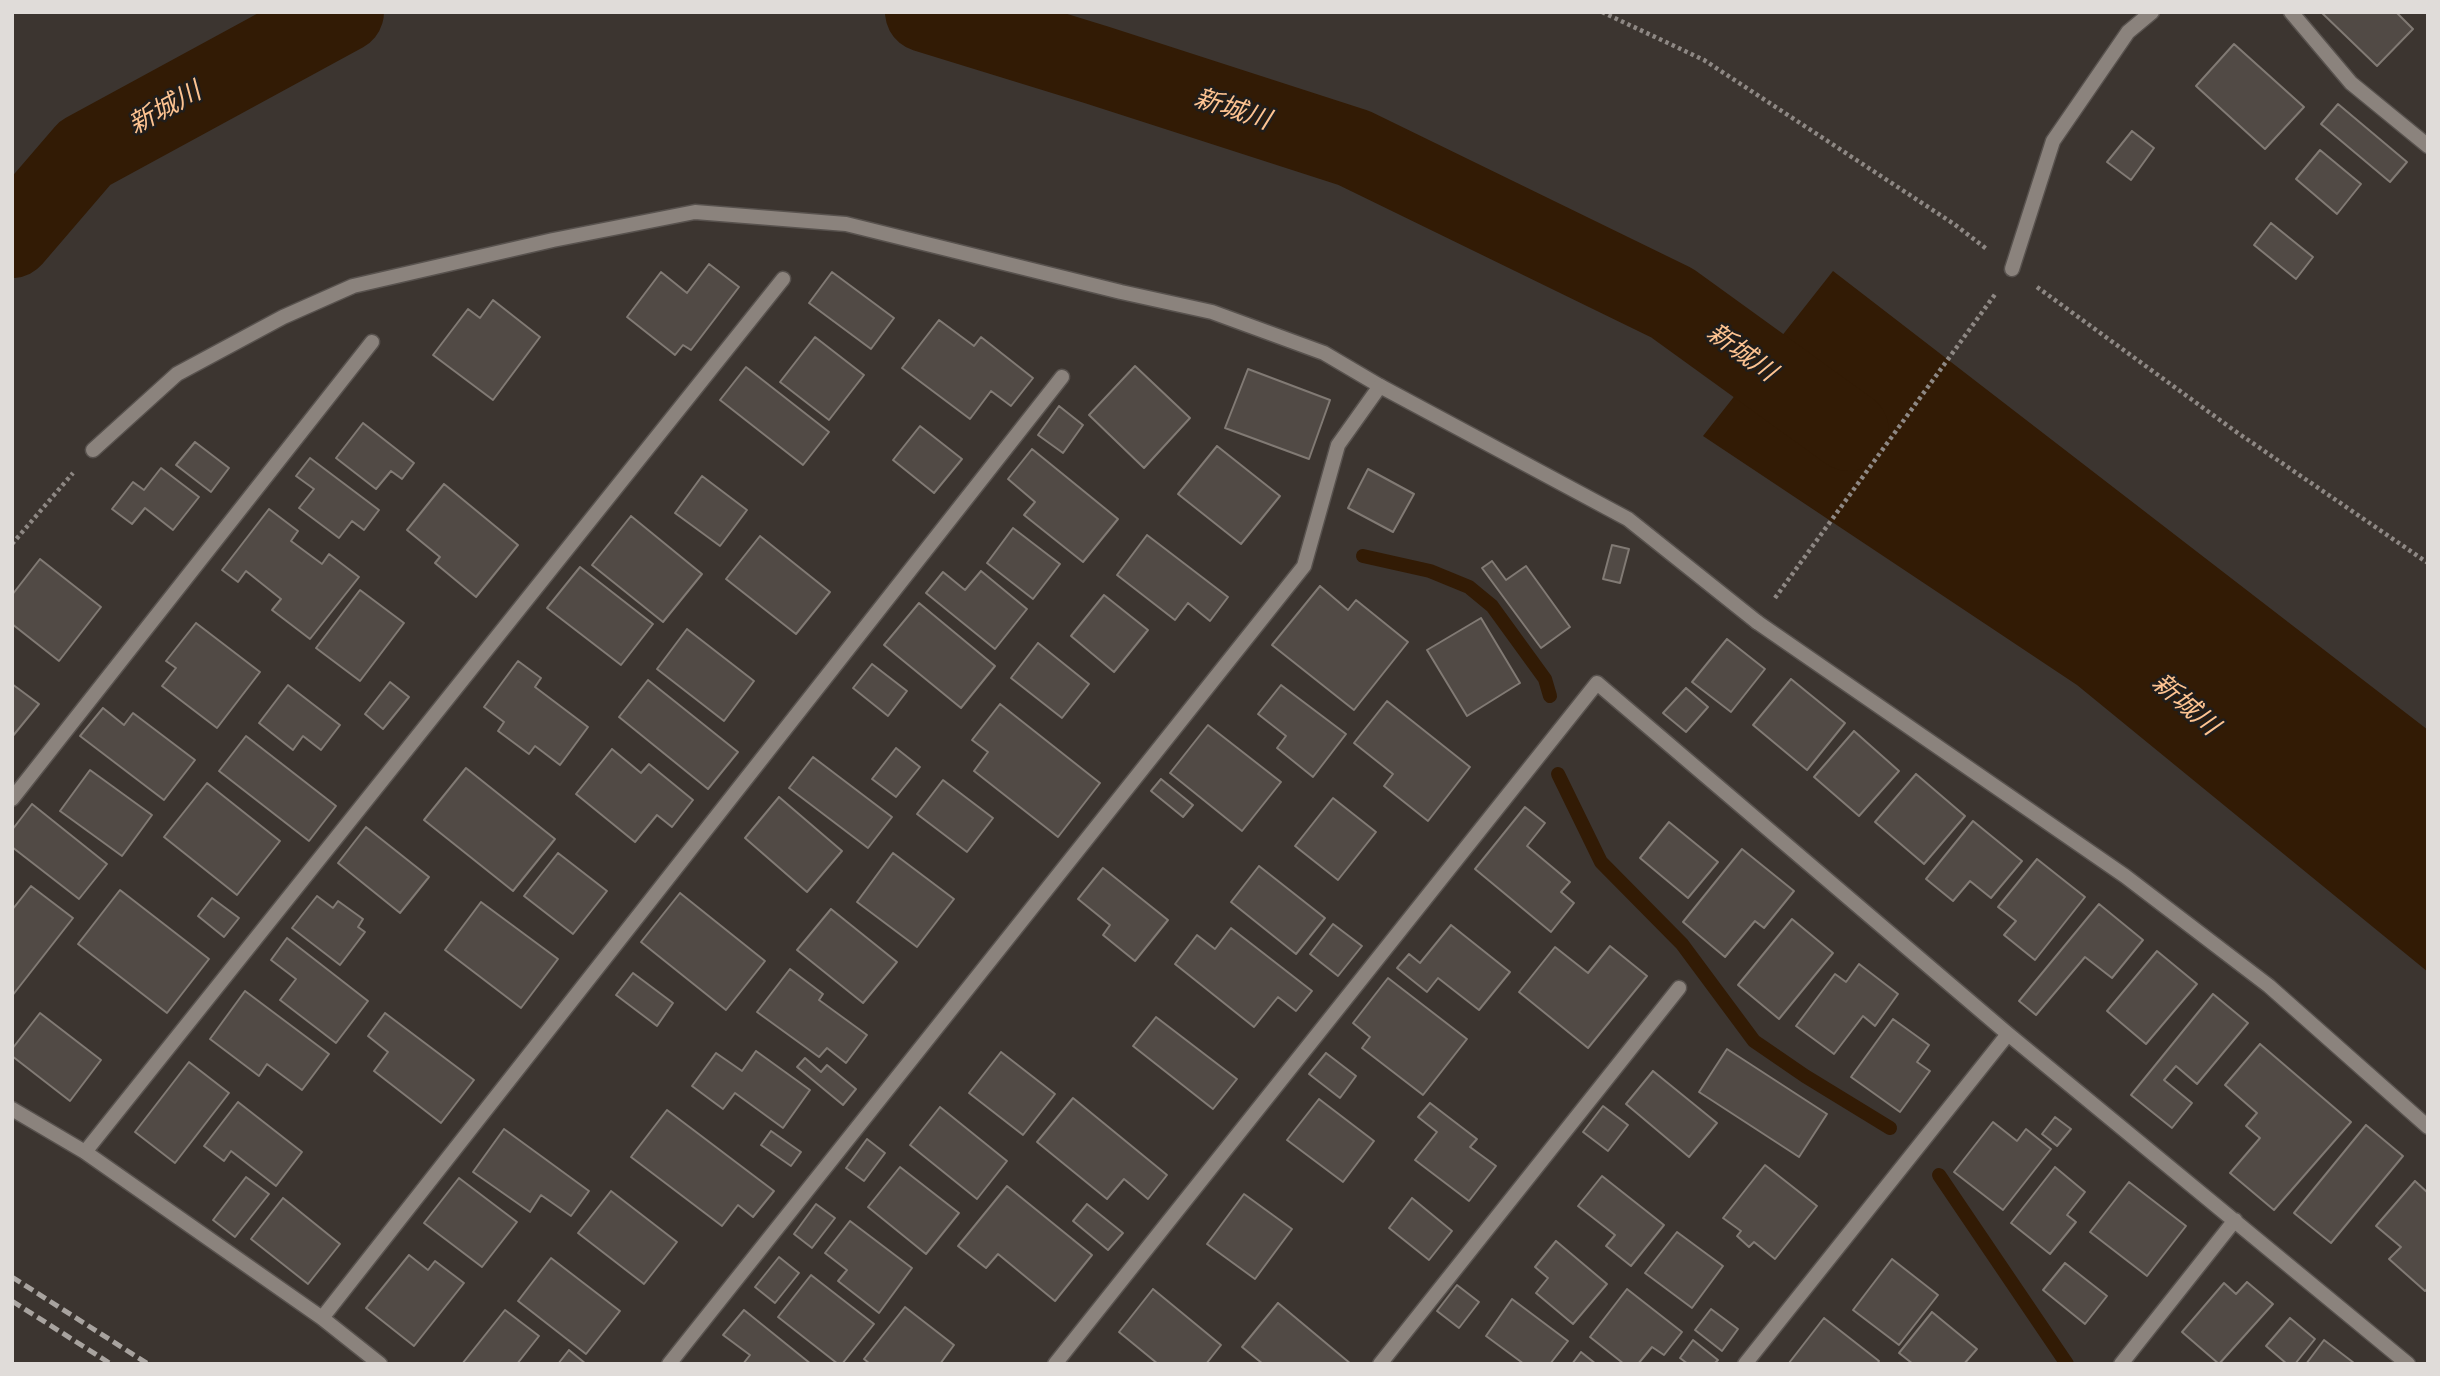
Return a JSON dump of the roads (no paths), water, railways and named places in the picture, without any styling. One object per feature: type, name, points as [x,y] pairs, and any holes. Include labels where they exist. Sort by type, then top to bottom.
[{"type":"street","points":[[2012,269],[2053,141],[2128,32],[2152,12]]},
{"type":"street","points":[[2291,12],[2351,83],[2428,146]]},
{"type":"street","points":[[93,450],[177,374],[283,317],[353,286],[553,240],[695,212],[846,224],[1212,312],[1324,353],[1380,386],[1628,519],[1756,622],[2125,876],[2269,986],[2428,1127]]},
{"type":"street","points":[[85,1152],[783,279]]},
{"type":"street","points":[[12,799],[372,342]]},
{"type":"street","points":[[322,1318],[1062,377]]},
{"type":"street","points":[[669,1364],[1304,566],[1338,445],[1380,386]]},
{"type":"street","points":[[1055,1364],[1597,683],[2008,1034],[2408,1364]]},
{"type":"street","points":[[1380,1364],[1679,988]]},
{"type":"street","points":[[1745,1364],[2008,1034]]},
{"type":"street","points":[[12,1109],[85,1152],[322,1318],[380,1364]]},
{"type":"street","points":[[2120,1364],[2235,1220]]},
{"type":"water","points":[[1833,271],[2428,730],[2428,972],[2077,685],[1703,436]]},
{"type":"waterway","name":"新城川","points":[[12,238],[85,153],[344,12]]},
{"type":"waterway","name":"新城川","points":[[925,12],[1354,148],[1672,303],[1849,431]]},
{"type":"waterway","points":[[1363,556],[1430,571],[1469,587],[1492,606],[1545,679],[1550,696]]},
{"type":"waterway","points":[[1558,774],[1601,862],[1682,944],[1754,1041],[1890,1128]]},
{"type":"waterway","points":[[1939,1175],[2067,1364]]},
{"type":"railway","points":[[12,1277],[148,1364]]},
{"type":"railway","points":[[12,1301],[111,1364]]}]
